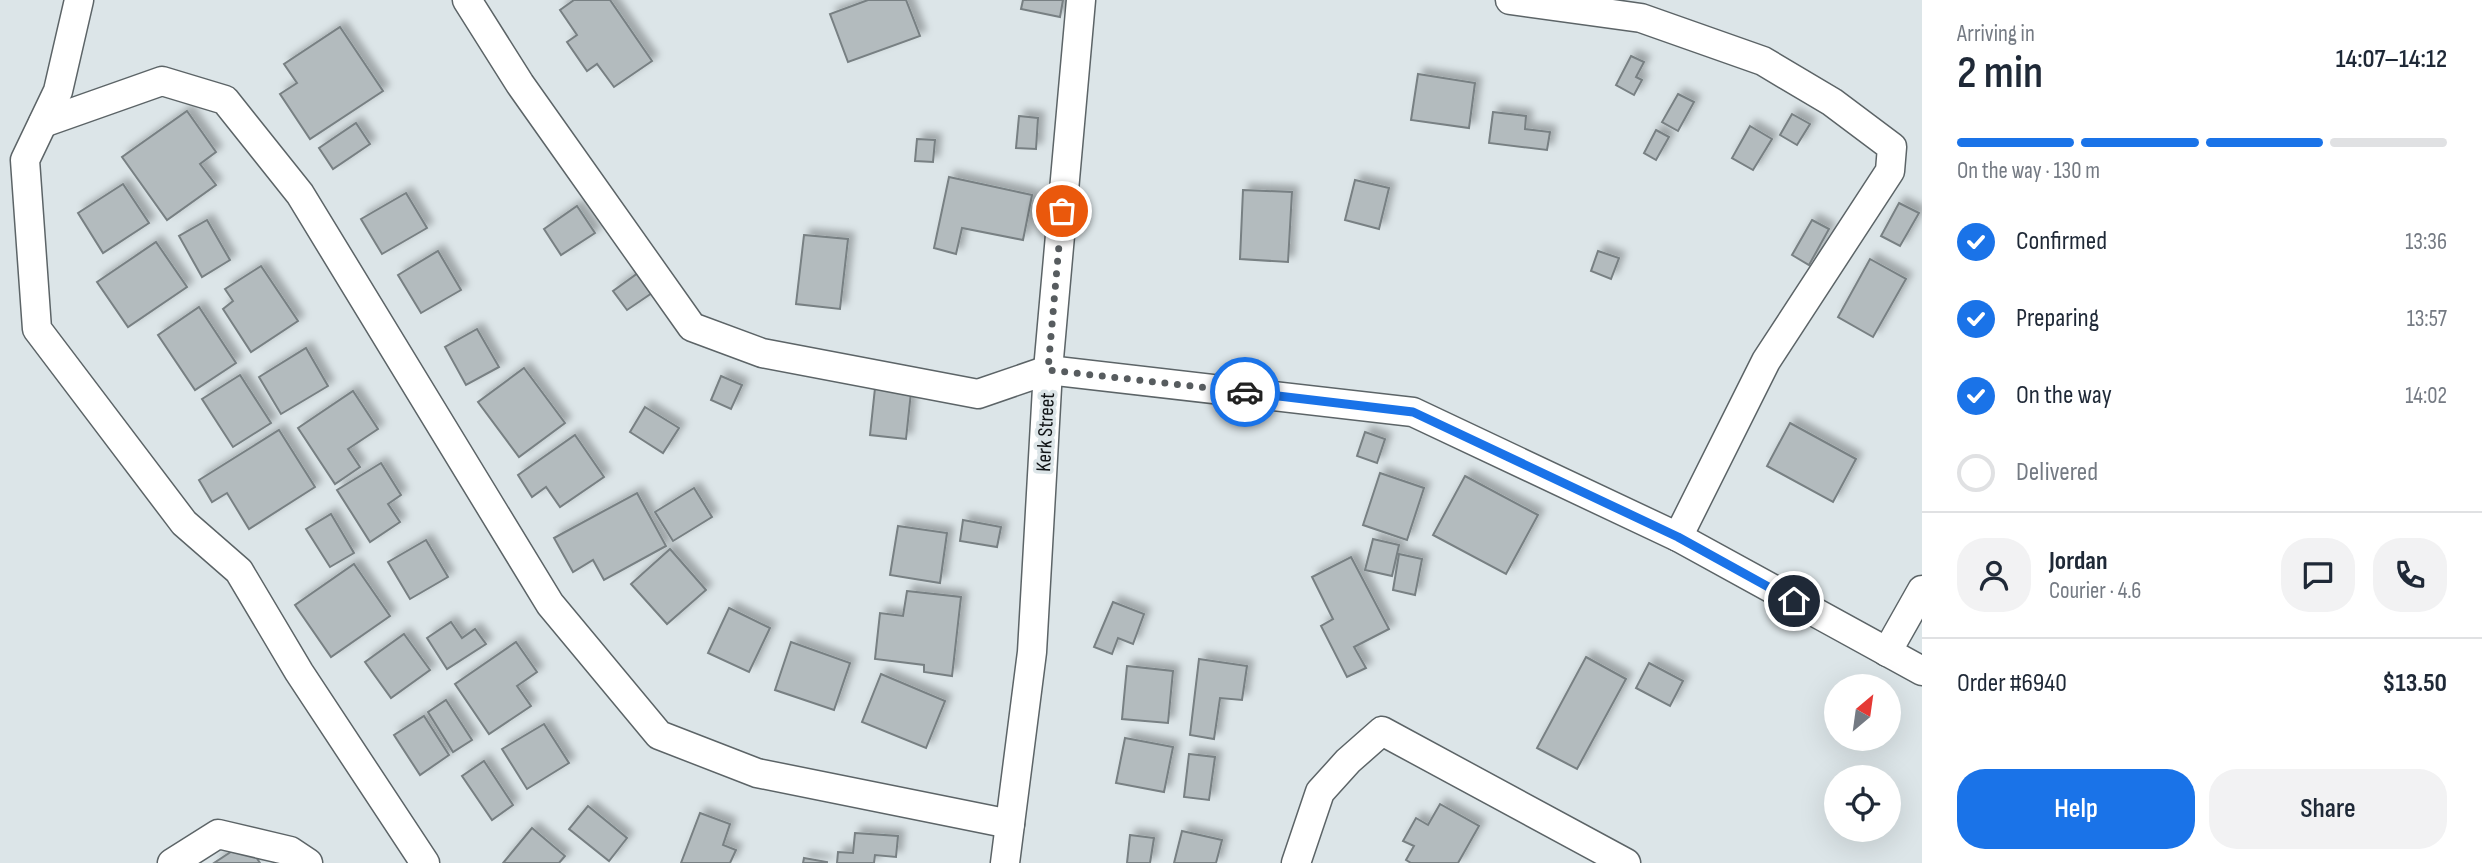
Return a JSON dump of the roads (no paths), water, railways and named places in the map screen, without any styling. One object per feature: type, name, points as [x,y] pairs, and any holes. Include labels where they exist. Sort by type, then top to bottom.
[{"type":"street","points":[[79,0],[58,91],[25,160],[37,329],[184,523],[239,571],[299,672],[425,863]]},
{"type":"street","points":[[467,0],[520,84],[692,327],[762,353],[978,394],[1048,370],[1413,412],[1678,537],[1922,671]]},
{"type":"street","name":"Kerk Street","points":[[1005,863],[1032,652],[1048,370],[1081,0]]},
{"type":"street","points":[[1510,0],[1641,18],[1763,61],[1832,102],[1892,147],[1890,171],[1766,361],[1678,537]]},
{"type":"street","points":[[43,123],[162,81],[225,100],[300,194],[550,604],[659,735],[757,773],[1010,824]]},
{"type":"street","points":[[1887,652],[1922,590]]},
{"type":"street","points":[[1296,863],[1320,792],[1348,761],[1382,732],[1626,863]]},
{"type":"street","points":[[172,863],[218,834],[290,851],[308,863]]}]
